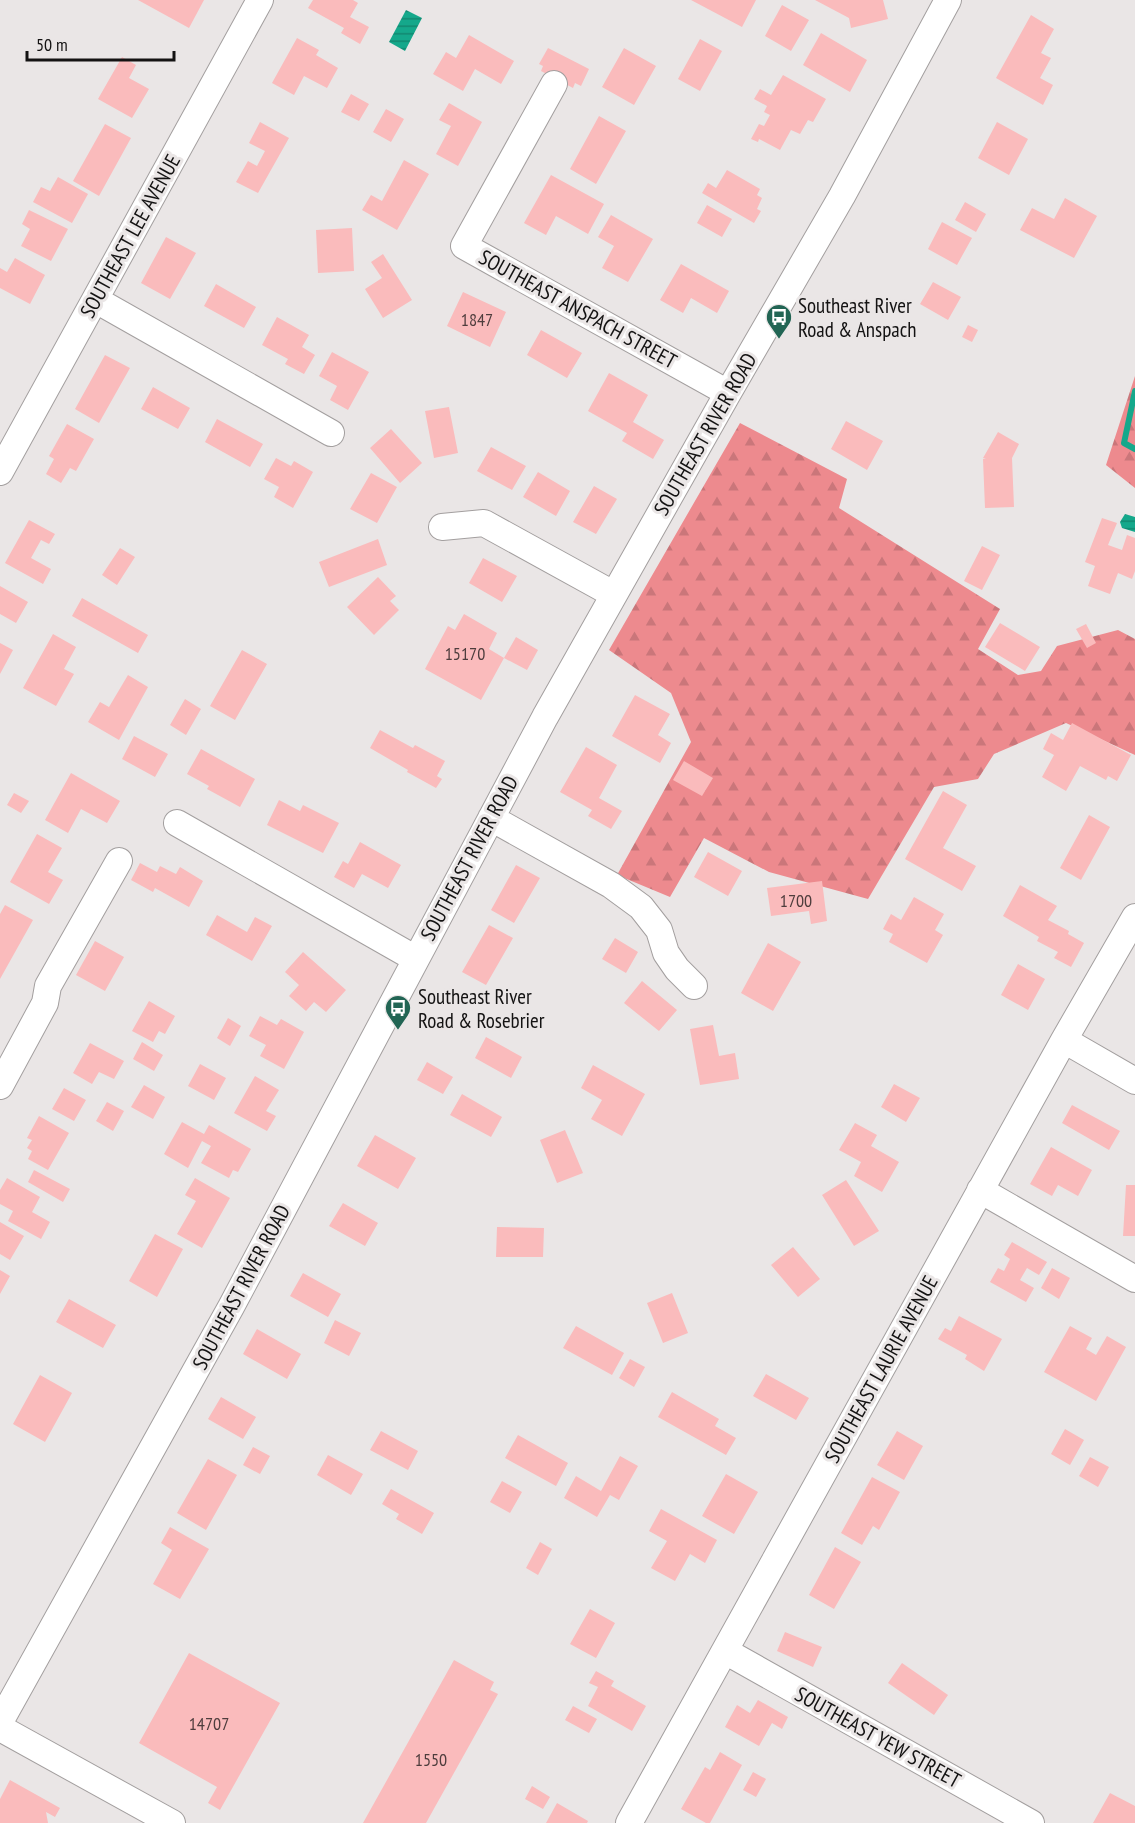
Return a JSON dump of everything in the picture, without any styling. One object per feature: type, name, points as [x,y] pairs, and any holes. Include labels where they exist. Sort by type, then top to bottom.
[{"type":"street","name":"SOUTHEAST LEE AVENUE","points":[[0,472],[260,0]]},
{"type":"street","name":"SOUTHEAST RIVER ROAD","points":[[0,1722],[195,1372],[613,594],[842,196],[948,0]]},
{"type":"street","name":"SOUTHEAST ANSPACH STREET","points":[[554,84],[464,246],[728,393]]},
{"type":"street","points":[[96,300],[331,433]]},
{"type":"street","points":[[442,527],[484,523],[613,594]]},
{"type":"street","points":[[491,818],[611,885],[641,907],[659,930],[666,953],[677,969],[694,986]]},
{"type":"street","points":[[177,823],[416,959]]},
{"type":"street","points":[[0,1086],[45,1003],[48,986],[119,861]]},
{"type":"street","name":"SOUTHEAST LAURIE AVENUE","points":[[629,1823],[980,1190],[1135,917]]},
{"type":"street","points":[[1064,1040],[1135,1081]]},
{"type":"street","points":[[980,1190],[1135,1279]]},
{"type":"street","name":"SOUTHEAST YEW STREET","points":[[724,1651],[1031,1823]]},
{"type":"street","points":[[0,1728],[172,1823]]},
{"type":"green space","points":[[1135,376],[1135,488],[1106,465]]},
{"type":"green space","points":[[740,423],[847,479],[839,508],[1000,609],[978,649],[1018,675],[1041,671],[1057,646],[1118,630],[1135,639],[1135,755],[1066,723],[994,754],[978,779],[934,787],[868,899],[769,872],[704,838],[670,897],[617,875],[691,742],[671,693],[609,650]]},
{"type":"shaded area","points":[[406,10],[422,18],[405,51],[389,42]]},
{"type":"shaded area","points":[[1125,514],[1135,517],[1135,532],[1122,528],[1120,522]]},
{"type":"building","points":[[138,0],[204,0],[189,28]]},
{"type":"building","points":[[313,0],[353,0],[358,3],[350,17],[369,27],[360,44],[341,33],[344,28],[308,8]]},
{"type":"building","points":[[691,0],[756,0],[742,27]]},
{"type":"building","points":[[815,0],[883,0],[888,19],[851,28],[849,18]]},
{"type":"building","points":[[782,5],[809,20],[791,51],[765,36]]},
{"type":"building","points":[[1031,15],[1054,29],[1041,53],[1051,58],[1040,78],[1053,85],[1043,105],[996,78]]},
{"type":"building","points":[[821,33],[867,60],[850,92],[803,65]]},
{"type":"building","points":[[469,35],[514,61],[501,84],[475,69],[463,91],[433,74],[446,52],[456,58]]},
{"type":"building","points":[[297,38],[319,50],[316,55],[338,68],[327,88],[304,76],[294,95],[272,83]]},
{"type":"building","points":[[700,39],[722,51],[700,91],[678,79]]},
{"type":"building","points":[[548,48],[589,69],[581,86],[575,83],[573,88],[541,71],[543,66],[539,64]]},
{"type":"building","points":[[624,48],[656,66],[634,105],[602,87]]},
{"type":"building","points":[[122,57],[136,65],[129,78],[149,89],[132,118],[98,99]]},
{"type":"building","points":[[783,75],[826,99],[813,122],[808,120],[800,134],[791,130],[780,150],[759,139],[758,142],[751,139],[759,124],[764,126],[770,115],[764,112],[767,106],[754,99],[760,89],[771,95]]},
{"type":"building","points":[[351,94],[369,104],[359,121],[341,112]]},
{"type":"building","points":[[449,103],[482,122],[458,166],[436,154],[451,126],[439,120]]},
{"type":"building","points":[[386,109],[404,119],[391,142],[373,132]]},
{"type":"building","points":[[599,116],[626,131],[596,184],[570,169]]},
{"type":"building","points":[[260,122],[289,138],[258,193],[236,182],[248,161],[257,166],[265,151],[249,143]]},
{"type":"building","points":[[997,122],[1028,139],[1009,175],[978,158]]},
{"type":"building","points":[[105,124],[131,138],[99,196],[73,181]]},
{"type":"building","points":[[404,160],[429,174],[397,230],[362,210],[371,195],[382,201]]},
{"type":"building","points":[[727,170],[760,189],[757,195],[762,198],[757,209],[761,211],[754,223],[702,193],[708,183],[716,188]]},
{"type":"building","points":[[551,175],[604,204],[588,234],[556,216],[546,235],[524,223]]},
{"type":"building","points":[[58,177],[88,194],[72,223],[33,202],[41,187],[50,191]]},
{"type":"building","points":[[1065,198],[1097,216],[1074,258],[1020,230],[1032,208],[1054,219]]},
{"type":"building","points":[[965,202],[986,214],[976,232],[955,220]]},
{"type":"building","points":[[707,205],[732,219],[722,237],[697,223]]},
{"type":"building","points":[[29,210],[68,229],[51,261],[21,246],[30,229],[22,224]]},
{"type":"building","points":[[611,215],[653,239],[628,282],[602,268],[614,246],[598,237]]},
{"type":"building","points":[[942,222],[972,238],[957,265],[928,249]]},
{"type":"building","points":[[352,228],[354,271],[318,273],[316,230]]},
{"type":"building","points":[[166,237],[196,253],[170,299],[141,283]]},
{"type":"building","points":[[383,254],[412,300],[383,318],[365,289],[382,278],[371,262]]},
{"type":"building","points":[[15,258],[45,275],[30,304],[0,288],[0,268],[7,272]]},
{"type":"building","points":[[681,264],[729,291],[717,313],[691,298],[683,313],[660,300]]},
{"type":"building","points":[[933,282],[961,297],[948,320],[920,304]]},
{"type":"building","points":[[216,284],[256,307],[244,328],[204,306]]},
{"type":"building","points":[[463,292],[506,312],[490,347],[447,326]]},
{"type":"building","points":[[277,317],[309,335],[302,347],[315,355],[304,374],[285,364],[288,359],[262,345]]},
{"type":"building","points":[[968,325],[978,330],[972,342],[962,337]]},
{"type":"building","points":[[541,330],[582,353],[567,378],[527,355]]},
{"type":"building","points":[[332,352],[369,372],[348,410],[330,400],[337,386],[319,376]]},
{"type":"building","points":[[105,355],[130,368],[99,423],[75,409]]},
{"type":"building","points":[[609,373],[648,395],[633,422],[664,440],[653,459],[622,441],[627,433],[588,411]]},
{"type":"building","points":[[153,387],[190,408],[178,429],[141,409]]},
{"type":"building","points":[[449,407],[458,453],[434,458],[425,411]]},
{"type":"building","points":[[217,419],[263,444],[250,467],[205,442]]},
{"type":"building","points":[[846,421],[883,441],[867,470],[831,449]]},
{"type":"building","points":[[67,424],[94,439],[76,471],[70,468],[61,483],[46,474],[54,459],[49,456]]},
{"type":"building","points":[[391,429],[422,463],[400,483],[370,448]]},
{"type":"building","points":[[998,432],[1019,444],[1012,458],[1014,507],[985,508],[983,459],[986,459],[983,458]]},
{"type":"building","points":[[491,447],[526,466],[512,490],[477,471]]},
{"type":"building","points":[[276,458],[291,466],[294,461],[313,472],[293,508],[274,497],[279,487],[264,479]]},
{"type":"building","points":[[538,472],[570,491],[556,516],[523,497]]},
{"type":"building","points":[[371,473],[397,487],[377,523],[350,509]]},
{"type":"building","points":[[594,486],[617,499],[596,534],[573,522]]},
{"type":"building","points":[[1102,518],[1117,523],[1108,545],[1122,550],[1127,535],[1135,538],[1135,571],[1132,579],[1118,573],[1110,594],[1088,586],[1095,566],[1085,562]]},
{"type":"building","points":[[29,520],[55,534],[49,544],[41,540],[31,558],[51,569],[43,584],[5,563]]},
{"type":"building","points":[[378,539],[387,565],[329,587],[319,562]]},
{"type":"building","points":[[982,546],[1000,555],[982,590],[964,581]]},
{"type":"building","points":[[120,548],[135,557],[117,585],[102,575]]},
{"type":"building","points":[[483,558],[517,576],[502,602],[469,583]]},
{"type":"building","points":[[378,577],[396,596],[390,601],[399,610],[374,635],[347,607]]},
{"type":"building","points":[[0,586],[28,602],[16,623],[0,614]]},
{"type":"building","points":[[82,598],[148,635],[138,653],[72,616]]},
{"type":"building","points":[[464,614],[497,633],[489,649],[504,658],[481,700],[425,669],[448,626],[455,630]]},
{"type":"building","points":[[1000,623],[1040,647],[1025,671],[985,647]]},
{"type":"building","points":[[1086,624],[1096,643],[1087,648],[1076,629]]},
{"type":"building","points":[[53,634],[76,647],[64,669],[74,674],[56,706],[23,688]]},
{"type":"building","points":[[516,637],[538,650],[527,670],[504,658]]},
{"type":"building","points":[[0,643],[13,650],[0,674]]},
{"type":"building","points":[[242,650],[267,664],[235,720],[210,706]]},
{"type":"building","points":[[128,675],[148,687],[119,740],[88,722],[100,702],[109,707]]},
{"type":"building","points":[[635,695],[670,714],[658,735],[671,743],[660,763],[612,736]]},
{"type":"building","points":[[185,699],[201,709],[186,735],[170,725]]},
{"type":"building","points":[[1072,723],[1131,755],[1117,781],[1108,776],[1106,780],[1080,766],[1066,791],[1042,777],[1054,755],[1043,749],[1051,733],[1063,740]]},
{"type":"building","points":[[380,730],[413,748],[415,745],[445,761],[437,776],[442,779],[436,788],[370,748]]},
{"type":"building","points":[[134,736],[168,754],[155,777],[122,759]]},
{"type":"building","points":[[586,747],[617,765],[599,798],[622,811],[611,829],[588,816],[592,810],[560,792]]},
{"type":"building","points":[[201,749],[255,779],[240,807],[207,789],[209,786],[187,774]]},
{"type":"building","points":[[684,761],[713,778],[702,796],[673,780]]},
{"type":"building","points":[[71,773],[120,801],[107,823],[81,809],[68,833],[45,820]]},
{"type":"building","points":[[943,791],[967,805],[943,848],[976,866],[962,891],[905,859]]},
{"type":"building","points":[[14,793],[29,801],[21,813],[7,805]]},
{"type":"building","points":[[279,800],[300,811],[303,805],[339,823],[323,853],[267,825]]},
{"type":"building","points":[[1089,815],[1110,827],[1081,880],[1060,868]]},
{"type":"building","points":[[37,834],[62,848],[48,872],[63,880],[49,904],[10,882]]},
{"type":"building","points":[[360,842],[401,865],[388,888],[362,874],[354,888],[334,877],[343,861],[348,864]]},
{"type":"building","points":[[708,852],[742,871],[728,896],[694,877]]},
{"type":"building","points":[[140,863],[157,872],[160,866],[176,874],[180,867],[203,881],[189,907],[155,888],[153,892],[131,880]]},
{"type":"building","points":[[516,865],[540,878],[514,923],[491,910]]},
{"type":"building","points":[[822,881],[827,921],[811,924],[809,911],[771,916],[767,888]]},
{"type":"building","points":[[1020,885],[1057,906],[1048,920],[1069,931],[1068,934],[1084,943],[1071,967],[1054,958],[1058,952],[1037,941],[1039,937],[1003,916]]},
{"type":"building","points":[[914,897],[944,914],[935,930],[943,935],[927,963],[889,942],[893,934],[883,929],[891,914],[901,920]]},
{"type":"building","points":[[5,905],[33,920],[0,979],[0,914]]},
{"type":"building","points":[[217,915],[247,932],[255,917],[272,926],[252,961],[206,935]]},
{"type":"building","points":[[489,925],[513,938],[486,985],[462,972]]},
{"type":"building","points":[[615,938],[638,952],[626,973],[602,959]]},
{"type":"building","points":[[95,941],[124,957],[105,991],[76,975]]},
{"type":"building","points":[[768,943],[801,962],[773,1011],[741,993]]},
{"type":"building","points":[[303,952],[346,990],[326,1012],[314,1002],[306,1011],[289,996],[299,985],[285,972]]},
{"type":"building","points":[[1018,964],[1045,979],[1028,1010],[1001,995]]},
{"type":"building","points":[[642,981],[677,1010],[659,1031],[624,1003]]},
{"type":"building","points":[[149,1001],[175,1016],[165,1034],[159,1031],[153,1042],[132,1031]]},
{"type":"building","points":[[260,1016],[277,1025],[281,1019],[304,1032],[284,1069],[260,1056],[266,1045],[249,1036]]},
{"type":"building","points":[[228,1018],[241,1026],[230,1046],[217,1038]]},
{"type":"building","points":[[713,1025],[719,1056],[735,1053],[739,1079],[700,1085],[690,1029]]},
{"type":"building","points":[[486,1037],[522,1057],[511,1078],[475,1058]]},
{"type":"building","points":[[142,1042],[163,1055],[154,1071],[133,1059]]},
{"type":"building","points":[[90,1043],[124,1061],[114,1079],[99,1072],[92,1084],[73,1073]]},
{"type":"building","points":[[427,1062],[453,1077],[443,1094],[417,1080]]},
{"type":"building","points":[[200,1064],[226,1078],[214,1100],[188,1086]]},
{"type":"building","points":[[593,1065],[645,1094],[622,1136],[591,1119],[602,1100],[581,1088]]},
{"type":"building","points":[[255,1076],[279,1090],[266,1111],[276,1116],[267,1131],[234,1113]]},
{"type":"building","points":[[894,1084],[920,1098],[906,1122],[881,1107]]},
{"type":"building","points":[[144,1085],[165,1097],[153,1119],[131,1107]]},
{"type":"building","points":[[64,1088],[86,1100],[74,1121],[52,1109]]},
{"type":"building","points":[[462,1094],[502,1117],[491,1137],[450,1115]]},
{"type":"building","points":[[107,1102],[124,1111],[113,1131],[96,1121]]},
{"type":"building","points":[[1072,1105],[1120,1131],[1109,1150],[1062,1123]]},
{"type":"building","points":[[39,1116],[69,1133],[48,1170],[28,1159],[32,1151],[27,1148],[32,1140],[27,1138]]},
{"type":"building","points":[[182,1122],[204,1134],[209,1125],[251,1149],[238,1172],[233,1170],[229,1178],[201,1163],[211,1146],[202,1141],[188,1168],[164,1154]]},
{"type":"building","points":[[855,1123],[877,1135],[871,1146],[899,1162],[882,1192],[854,1176],[861,1162],[839,1150]]},
{"type":"building","points":[[565,1130],[583,1173],[557,1183],[540,1140]]},
{"type":"building","points":[[375,1135],[416,1158],[398,1189],[357,1166]]},
{"type":"building","points":[[1051,1147],[1092,1170],[1078,1196],[1058,1185],[1052,1196],[1030,1184]]},
{"type":"building","points":[[34,1170],[70,1189],[63,1202],[28,1182]]},
{"type":"building","points":[[7,1178],[40,1197],[32,1212],[50,1222],[41,1239],[8,1221],[13,1211],[0,1204],[0,1190]]},
{"type":"building","points":[[195,1178],[230,1198],[202,1248],[177,1234],[196,1201],[185,1195]]},
{"type":"building","points":[[846,1180],[879,1231],[854,1246],[822,1195]]},
{"type":"building","points":[[1126,1185],[1135,1185],[1135,1236],[1123,1236]]},
{"type":"building","points":[[343,1203],[378,1223],[365,1246],[329,1226]]},
{"type":"building","points":[[0,1222],[24,1236],[10,1260],[0,1254]]},
{"type":"building","points":[[497,1227],[544,1228],[543,1257],[496,1257]]},
{"type":"building","points":[[155,1234],[183,1249],[157,1297],[129,1281]]},
{"type":"building","points":[[1012,1242],[1047,1262],[1039,1275],[1027,1268],[1020,1280],[1034,1288],[1026,1302],[990,1282],[998,1268],[1004,1271],[1010,1259],[1004,1255]]},
{"type":"building","points":[[793,1247],[820,1279],[798,1297],[771,1265]]},
{"type":"building","points":[[1052,1268],[1070,1278],[1059,1299],[1041,1288]]},
{"type":"building","points":[[0,1270],[10,1276],[0,1294]]},
{"type":"building","points":[[303,1273],[341,1294],[328,1317],[290,1296]]},
{"type":"building","points":[[672,1293],[688,1333],[663,1343],[647,1303]]},
{"type":"building","points":[[69,1299],[116,1325],[103,1348],[56,1322]]},
{"type":"building","points":[[959,1316],[1002,1339],[984,1371],[965,1359],[967,1355],[938,1339],[945,1328],[951,1331]]},
{"type":"building","points":[[335,1320],[361,1333],[349,1356],[324,1343]]},
{"type":"building","points":[[576,1326],[624,1353],[612,1375],[563,1348]]},
{"type":"building","points":[[1070,1326],[1092,1338],[1086,1349],[1096,1355],[1107,1336],[1126,1347],[1096,1401],[1044,1372]]},
{"type":"building","points":[[257,1329],[301,1354],[287,1379],[243,1354]]},
{"type":"building","points":[[630,1359],[645,1367],[634,1387],[619,1378]]},
{"type":"building","points":[[766,1374],[809,1398],[796,1420],[753,1396]]},
{"type":"building","points":[[40,1375],[72,1393],[45,1442],[13,1424]]},
{"type":"building","points":[[672,1392],[719,1419],[715,1426],[736,1438],[726,1455],[658,1417]]},
{"type":"building","points":[[221,1397],[256,1417],[243,1439],[208,1419]]},
{"type":"building","points":[[1065,1429],[1084,1440],[1070,1465],[1051,1454]]},
{"type":"building","points":[[381,1431],[418,1451],[408,1470],[370,1450]]},
{"type":"building","points":[[897,1431],[923,1446],[904,1480],[877,1465]]},
{"type":"building","points":[[518,1435],[568,1463],[556,1486],[505,1458]]},
{"type":"building","points":[[253,1447],[270,1456],[260,1474],[243,1465]]},
{"type":"building","points":[[328,1455],[363,1474],[351,1495],[317,1475]]},
{"type":"building","points":[[620,1456],[638,1466],[619,1500],[610,1495],[597,1517],[564,1498],[576,1476],[601,1491]]},
{"type":"building","points":[[1090,1457],[1109,1467],[1098,1487],[1079,1476]]},
{"type":"building","points":[[208,1459],[237,1475],[206,1530],[177,1513]]},
{"type":"building","points":[[726,1474],[758,1492],[734,1534],[702,1516]]},
{"type":"building","points":[[872,1477],[900,1492],[879,1530],[873,1526],[862,1545],[841,1533]]},
{"type":"building","points":[[502,1481],[522,1492],[510,1513],[490,1502]]},
{"type":"building","points":[[391,1489],[434,1513],[422,1534],[396,1519],[399,1514],[382,1504]]},
{"type":"building","points":[[661,1509],[717,1540],[705,1563],[690,1554],[675,1581],[651,1568],[667,1541],[649,1531]]},
{"type":"building","points":[[170,1527],[209,1549],[180,1599],[153,1584],[172,1550],[161,1543]]},
{"type":"building","points":[[540,1542],[552,1549],[538,1575],[526,1568]]},
{"type":"building","points":[[835,1547],[861,1562],[834,1609],[809,1595]]},
{"type":"building","points":[[590,1609],[615,1623],[596,1658],[570,1644]]},
{"type":"building","points":[[785,1632],[822,1647],[813,1667],[777,1651]]},
{"type":"building","points":[[189,1653],[280,1703],[220,1810],[208,1803],[217,1787],[139,1743]]},
{"type":"building","points":[[454,1660],[494,1682],[490,1690],[498,1694],[426,1823],[363,1823]]},
{"type":"building","points":[[902,1663],[948,1695],[934,1715],[888,1683]]},
{"type":"building","points":[[596,1671],[614,1681],[611,1686],[646,1706],[632,1731],[588,1706],[598,1687],[589,1683]]},
{"type":"building","points":[[758,1700],[788,1717],[782,1729],[772,1723],[759,1746],[725,1727],[737,1705],[750,1713]]},
{"type":"building","points":[[573,1706],[597,1719],[589,1733],[565,1720]]},
{"type":"building","points":[[720,1752],[742,1765],[710,1823],[706,1823],[681,1809],[705,1767],[710,1770]]},
{"type":"building","points":[[753,1772],[766,1779],[756,1797],[743,1790]]},
{"type":"building","points":[[10,1780],[60,1808],[55,1817],[46,1812],[48,1823],[0,1823],[0,1799]]},
{"type":"building","points":[[532,1786],[550,1797],[543,1809],[525,1799]]},
{"type":"building","points":[[1110,1793],[1135,1806],[1135,1823],[1093,1823]]},
{"type":"building","points":[[557,1803],[588,1821],[587,1823],[546,1823]]},
{"type":"waterway","points":[[1135,391],[1124,443],[1135,449]]},
{"type":"place","name":"Southeast River Road & Anspach","points":[[779,340]]},
{"type":"place","name":"Southeast River Road & Rosebrier","points":[[398,1031]]}]
